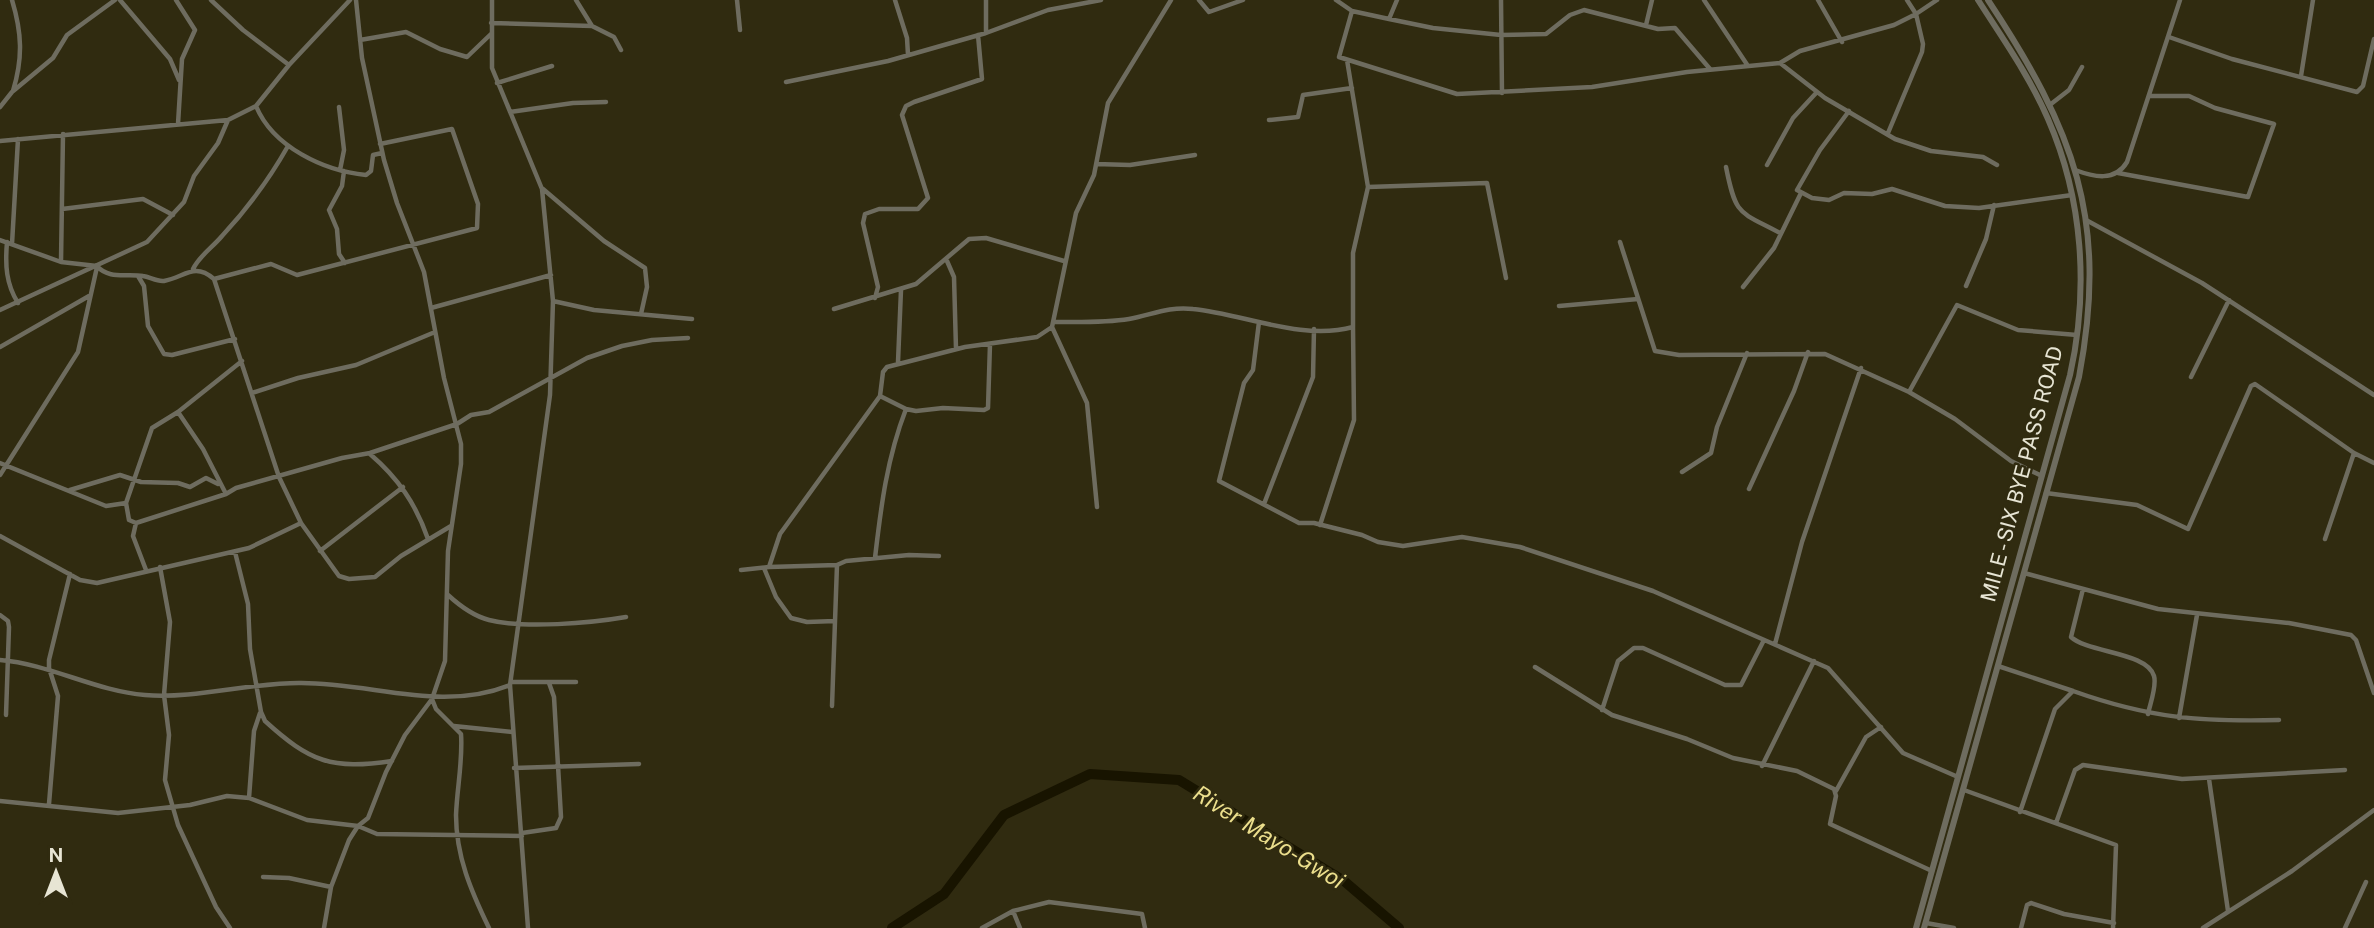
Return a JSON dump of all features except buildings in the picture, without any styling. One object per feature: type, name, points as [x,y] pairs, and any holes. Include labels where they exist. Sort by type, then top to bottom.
[{"type":"street","points":[[12,0],[21,32],[22,50],[12,92]]},
{"type":"street","points":[[0,107],[12,92],[54,58],[67,35],[117,0],[170,59],[179,81]]},
{"type":"street","points":[[176,0],[195,30],[184,54],[179,81],[178,124]]},
{"type":"street","points":[[211,0],[243,30],[289,65]]},
{"type":"street","points":[[0,141],[228,120],[256,106],[289,65],[350,0]]},
{"type":"street","points":[[324,928],[331,887],[358,826],[368,818],[392,761],[415,718],[432,699],[444,660],[451,526],[461,464],[457,424],[424,272],[382,153],[360,40],[356,0]]},
{"type":"street","points":[[492,0],[492,68],[510,113],[530,152],[542,188],[553,301],[551,377],[510,684],[514,768],[522,834],[528,928]]},
{"type":"street","points":[[576,0],[592,26]]},
{"type":"street","points":[[737,0],[740,30]]},
{"type":"street","points":[[895,0],[907,38],[908,55]]},
{"type":"street","points":[[986,0],[986,33]]},
{"type":"street","points":[[786,82],[908,55],[986,33],[1048,10],[1101,0]]},
{"type":"street","points":[[1097,507],[1087,403],[1053,325],[1064,261],[1076,213],[1096,164],[1108,103],[1171,0]]},
{"type":"street","points":[[1199,0],[1209,12],[1242,0]]},
{"type":"street","points":[[1337,0],[1352,11],[1388,19],[1433,28],[1501,35],[1546,34],[1570,15],[1584,10],[1658,29],[1675,28],[1711,70]]},
{"type":"street","points":[[1388,19],[1397,0]]},
{"type":"street","points":[[1501,0],[1502,93]]},
{"type":"street","points":[[1646,25],[1652,0]]},
{"type":"street","points":[[1704,0],[1748,66]]},
{"type":"street","points":[[1818,0],[1842,42]]},
{"type":"street","points":[[1888,133],[1922,52],[1923,44],[1916,15],[1907,0]]},
{"type":"street","points":[[1352,11],[1339,57],[1448,92],[1502,93],[1613,85],[1780,63],[1800,51],[1842,42],[1894,25],[1916,15],[1937,0]]},
{"type":"street","name":"MILE - SIX BYE PASS ROAD","points":[[1916,928],[1932,884],[1932,870],[2070,375],[2077,335],[2081,270],[2072,195],[2063,158],[2045,111],[1978,0]]},
{"type":"street","points":[[1954,928],[1925,926],[1932,884],[1964,790],[2084,353],[2090,269],[2086,220],[2076,170],[2051,104],[2026,57],[1989,0]]},
{"type":"street","points":[[2118,173],[2127,162],[2180,0]]},
{"type":"street","points":[[2301,76],[2313,0]]},
{"type":"street","points":[[491,23],[592,26],[614,37],[621,50]]},
{"type":"street","points":[[360,40],[401,31],[460,58],[467,57],[492,33]]},
{"type":"street","points":[[875,298],[878,287],[863,223],[865,214],[879,209],[918,209],[928,198],[902,115],[905,108],[914,102],[982,79],[978,35]]},
{"type":"street","points":[[2169,37],[2232,59],[2357,92],[2363,86],[2374,39]]},
{"type":"street","points":[[1320,525],[1354,420],[1353,253],[1368,187],[1347,60]]},
{"type":"street","points":[[1780,63],[1817,92],[1910,146],[1983,157],[1997,165]]},
{"type":"street","points":[[498,83],[552,66]]},
{"type":"street","points":[[2051,104],[2069,90],[2081,67]]},
{"type":"street","points":[[1269,120],[1298,117],[1303,95],[1352,88]]},
{"type":"street","points":[[1767,165],[1793,118],[1817,92]]},
{"type":"street","points":[[2076,170],[2100,177],[2118,173],[2248,197],[2274,124],[2215,108],[2189,96],[2149,96]]},
{"type":"street","points":[[510,113],[562,104],[606,103]]},
{"type":"street","points":[[256,106],[269,130],[288,146],[342,171],[366,175],[371,171],[373,155],[382,153]]},
{"type":"street","points":[[340,107],[344,150],[342,186],[329,216],[337,229],[336,245],[345,263]]},
{"type":"street","points":[[1849,111],[1820,150],[1797,190],[1801,194],[1829,200],[1844,193],[1872,194],[1892,189],[1945,206],[1994,205],[2072,195]]},
{"type":"street","points":[[0,310],[146,242],[184,202],[203,161],[218,143],[228,120]]},
{"type":"street","points":[[215,279],[251,271],[268,264],[297,275],[477,228],[478,204],[472,180],[452,130],[380,144]]},
{"type":"street","points":[[61,262],[63,134]]},
{"type":"street","points":[[18,139],[6,270],[12,293],[18,303]]},
{"type":"street","points":[[193,270],[262,188],[288,146]]},
{"type":"street","points":[[1096,164],[1130,165],[1195,155]]},
{"type":"street","points":[[1726,167],[1733,197],[1744,216],[1781,233]]},
{"type":"street","points":[[1368,187],[1487,183],[1506,278]]},
{"type":"street","points":[[542,188],[604,241],[645,268],[647,287],[641,314]]},
{"type":"street","points":[[1743,287],[1774,248],[1801,194]]},
{"type":"street","points":[[62,209],[143,199],[173,215]]},
{"type":"street","points":[[1966,286],[1986,239],[1994,205]]},
{"type":"street","points":[[2086,220],[2229,300],[2374,395]]},
{"type":"street","points":[[834,309],[916,284],[947,261],[962,242],[986,238],[1064,261]]},
{"type":"street","points":[[0,240],[61,262],[97,266],[101,271],[113,275],[138,275],[161,281],[193,270],[203,270],[215,279],[279,477],[301,523],[343,578],[371,578],[451,526]]},
{"type":"street","points":[[1620,242],[1655,351],[1679,355],[1808,352],[1825,354],[1909,392],[1955,419],[2011,461],[2042,475]]},
{"type":"street","points":[[947,261],[954,277],[956,349]]},
{"type":"street","points":[[0,475],[78,352],[97,266]]},
{"type":"street","points":[[138,275],[144,286],[148,326],[164,354],[172,355],[235,339]]},
{"type":"street","points":[[431,307],[551,275]]},
{"type":"street","points":[[898,362],[901,290]]},
{"type":"street","points":[[0,347],[89,296]]},
{"type":"street","points":[[1559,306],[1637,299]]},
{"type":"street","points":[[2191,377],[2229,300]]},
{"type":"street","points":[[553,301],[594,310],[692,319]]},
{"type":"street","points":[[1909,392],[1957,305],[2018,330],[2077,335]]},
{"type":"street","points":[[835,621],[807,622],[791,618],[776,597],[766,567],[780,534],[880,396],[883,372],[898,362],[918,360],[956,349],[1037,337],[1053,325],[1128,320],[1174,308],[1314,329],[1339,331],[1353,327]]},
{"type":"street","points":[[1259,322],[1253,370],[1244,383],[1219,481],[1299,523],[1320,525],[1362,535],[1378,542],[1403,546],[1462,537],[1520,548],[1653,591],[1828,668],[1903,753],[1958,778]]},
{"type":"street","points":[[1264,504],[1313,377],[1314,329]]},
{"type":"street","points":[[252,393],[298,378],[356,365],[435,332]]},
{"type":"street","points":[[242,361],[178,412],[152,428],[126,503],[130,520],[136,523],[226,494],[236,488],[342,458],[370,453],[457,424],[471,415],[489,412],[587,358],[622,346],[652,340],[688,338]]},
{"type":"street","points":[[880,396],[906,409],[988,408],[990,344]]},
{"type":"street","points":[[1749,489],[1794,391],[1808,352]]},
{"type":"street","points":[[1682,472],[1712,453],[1717,427],[1747,353]]},
{"type":"street","points":[[1775,645],[1802,542],[1861,368]]},
{"type":"street","points":[[2046,493],[2137,505],[2188,528],[2250,386],[2255,384],[2354,453],[2374,463]]},
{"type":"street","points":[[875,558],[887,467],[906,409]]},
{"type":"street","points":[[178,412],[209,459],[218,484],[226,494]]},
{"type":"street","points":[[370,453],[402,487],[415,506],[428,539]]},
{"type":"street","points":[[2325,539],[2354,453]]},
{"type":"street","points":[[0,463],[106,506],[126,503]]},
{"type":"street","points":[[71,490],[113,476],[194,487],[206,478],[218,484]]},
{"type":"street","points":[[320,551],[402,487]]},
{"type":"street","points":[[136,523],[133,536],[146,570]]},
{"type":"street","points":[[0,536],[70,574],[89,583],[97,583],[235,552],[265,543],[301,523]]},
{"type":"street","points":[[235,552],[248,604],[261,712],[272,727],[313,757],[330,764],[351,766],[392,761]]},
{"type":"street","points":[[741,569],[837,565],[846,561],[875,558],[939,556]]},
{"type":"street","points":[[832,706],[837,565]]},
{"type":"street","points":[[160,567],[170,622],[164,695],[169,735],[165,779],[171,807],[216,907],[230,928]]},
{"type":"street","points":[[2024,573],[2197,615],[2289,623],[2351,635],[2356,640],[2374,693]]},
{"type":"street","points":[[49,804],[58,696],[48,668],[70,574]]},
{"type":"street","points":[[2083,589],[2071,637],[2137,661],[2150,669],[2154,680],[2148,714]]},
{"type":"street","points":[[447,594],[458,605],[487,620],[517,623],[605,621],[626,617]]},
{"type":"street","points":[[0,615],[8,621],[9,627],[6,715]]},
{"type":"street","points":[[2179,718],[2197,615]]},
{"type":"street","points":[[1602,710],[1618,661],[1634,648],[1643,648],[1737,687],[1741,685],[1764,640]]},
{"type":"street","points":[[0,660],[48,668],[126,692],[164,695],[256,684],[330,685],[432,699],[478,696],[510,684],[576,682]]},
{"type":"street","points":[[1762,766],[1814,661]]},
{"type":"street","points":[[1998,666],[2148,714],[2211,722],[2279,720]]},
{"type":"street","points":[[1535,667],[1602,710],[1762,766],[1797,771],[1836,792]]},
{"type":"street","points":[[0,801],[118,813],[171,807],[227,796],[249,798],[307,820],[358,826],[377,834],[458,838],[550,830],[559,825],[554,697],[548,683]]},
{"type":"street","points":[[2020,812],[2054,709],[2073,691]]},
{"type":"street","points":[[432,699],[436,709],[461,734],[458,838],[464,873],[489,928]]},
{"type":"street","points":[[249,798],[254,731],[261,712]]},
{"type":"street","points":[[454,726],[512,732]]},
{"type":"street","points":[[1881,727],[1866,737],[1836,792],[1829,824],[1932,870]]},
{"type":"street","points":[[514,768],[639,764]]},
{"type":"street","points":[[2056,823],[2076,770],[2083,765],[2174,778],[2209,779],[2345,769]]},
{"type":"street","points":[[2209,779],[2228,911]]},
{"type":"street","points":[[1964,790],[2117,847],[2113,926],[2031,903],[2027,905],[2021,928]]},
{"type":"street","points":[[2203,928],[2292,871],[2374,810]]},
{"type":"street","points":[[262,877],[289,878],[331,887]]},
{"type":"street","points":[[2345,928],[2366,882]]},
{"type":"street","points":[[982,928],[1013,911],[1049,902],[1084,909],[1109,909],[1142,914],[1145,928]]},
{"type":"street","points":[[1013,911],[1020,928]]},
{"type":"waterway","name":"River Mayo-Gwoi","points":[[892,928],[944,894],[1004,815],[1090,774],[1179,780],[1344,881],[1399,928]]}]
